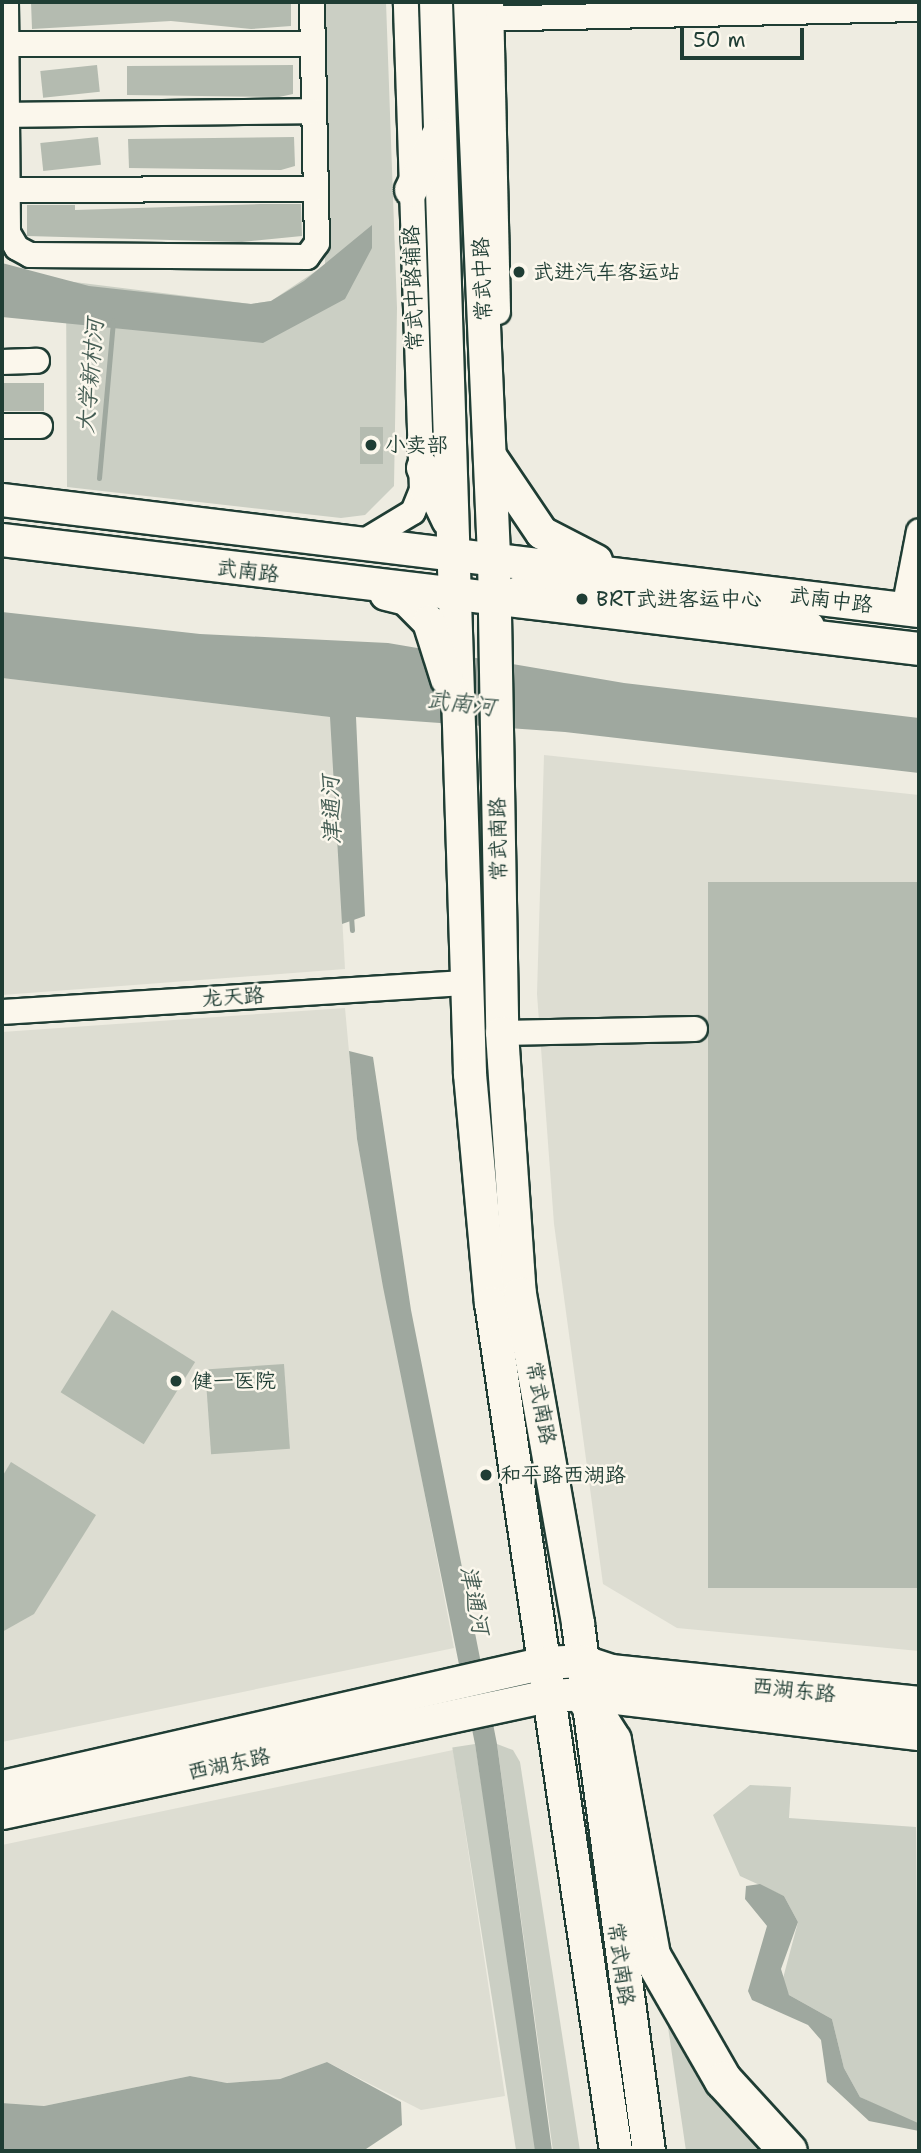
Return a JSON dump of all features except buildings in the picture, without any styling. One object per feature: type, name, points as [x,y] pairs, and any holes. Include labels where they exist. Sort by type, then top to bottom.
[{"type":"highway","points":[[571,1684],[612,1740],[651,1955],[723,2080],[788,2151]]},
{"type":"main road","name":"常武中路","points":[[436,2],[456,596]]},
{"type":"main road","name":"常武中路","points":[[481,10],[487,448],[494,601]]},
{"type":"main road","points":[[411,190],[440,131]]},
{"type":"main road","points":[[487,448],[499,478],[542,533],[571,553],[636,576]]},
{"type":"main road","points":[[423,468],[453,540]]},
{"type":"main road","name":"武南路","points":[[2,500],[363,542],[453,540],[494,557]]},
{"type":"main road","name":"武南路","points":[[2,540],[494,601]]},
{"type":"main road","name":"武南中路","points":[[494,557],[912,610]]},
{"type":"main road","points":[[338,582],[405,599],[447,643]]},
{"type":"main road","points":[[447,643],[456,596]]},
{"type":"main road","points":[[494,601],[500,650]]},
{"type":"main road","name":"武南中路","points":[[494,601],[919,649]]},
{"type":"main road","points":[[500,650],[518,626],[540,614],[571,610]]},
{"type":"main road","name":"常武南路","points":[[447,643],[460,728],[464,983],[491,1303],[545,1663],[571,1684],[649,2151]]},
{"type":"main road","name":"常武南路","points":[[500,650],[496,733],[502,1033],[520,1294],[571,1684],[616,2151]]},
{"type":"main road","name":"西湖东路","points":[[2,1787],[500,1671],[545,1663]]},
{"type":"main road","name":"西湖东路","points":[[2,1813],[508,1704],[611,1671],[919,1703]]},
{"type":"main road","name":"西湖东路","points":[[571,1684],[919,1734]]},
{"type":"street","points":[[6,2],[5,190],[8,233],[30,255],[307,257],[317,243],[312,2]]},
{"type":"street","name":"常武中路辅路","points":[[363,542],[413,512],[423,468],[406,2]]},
{"type":"street","points":[[494,557],[499,478],[481,10],[919,9]]},
{"type":"street","points":[[4,44],[313,44]]},
{"type":"street","points":[[5,115],[314,111]]},
{"type":"street","points":[[5,190],[316,189]]},
{"type":"street","points":[[2,362],[37,362]]},
{"type":"street","points":[[2,426],[40,426]]},
{"type":"street","points":[[912,610],[919,531]]},
{"type":"street","points":[[494,601],[528,584],[769,614],[885,645]]},
{"type":"street","name":"龙天路","points":[[2,1012],[464,983]]},
{"type":"street","points":[[502,1033],[695,1029]]},
{"type":"shaded area","points":[[321,2],[386,2],[397,308],[394,486],[365,515],[341,518],[67,487],[66,281],[251,304],[271,301],[325,265]]},
{"type":"shaded area","points":[[2,678],[331,717],[345,969],[2,995]]},
{"type":"shaded area","points":[[544,755],[919,795],[919,1651],[677,1628],[603,1584],[554,1224],[537,994]]},
{"type":"shaded area","points":[[345,1008],[357,1139],[454,1648],[2,1742],[2,1032]]},
{"type":"shaded area","points":[[475,1744],[539,2151],[516,2151],[452,1748]]},
{"type":"shaded area","points":[[497,1744],[513,1750],[520,1762],[580,2151],[553,2151]]},
{"type":"shaded area","points":[[453,1750],[505,2096],[421,2110],[327,2062],[280,2079],[227,2083],[190,2076],[44,2106],[2,2103],[2,1845]]},
{"type":"shaded area","points":[[750,1785],[791,1787],[789,1818],[916,1827],[919,2126],[860,2097],[844,2068],[832,2019],[789,1995],[782,1982],[798,1922],[784,1896],[740,1876],[713,1815]]},
{"type":"shaded area","points":[[666,2013],[769,2151],[686,2151]]},
{"type":"water","points":[[372,225],[372,248],[345,299],[263,343],[2,317],[2,263],[89,286],[251,304],[271,301],[304,281]]},
{"type":"water","name":"武南河","points":[[2,612],[200,634],[388,643],[624,683],[919,718],[919,773],[565,732],[356,717],[365,916],[342,924],[330,717],[2,678]]},
{"type":"water","points":[[349,1051],[373,1057],[411,1310],[497,1744],[552,2151],[535,2151],[475,1744],[383,1287],[357,1139]]},
{"type":"water","points":[[760,1884],[784,1896],[798,1922],[781,1969],[789,1995],[832,2019],[844,2068],[860,2097],[918,2123],[919,2131],[869,2121],[827,2082],[821,2040],[808,2025],[752,2000],[748,1991],[767,1926],[745,1899],[746,1886]]},
{"type":"water","points":[[327,2062],[401,2102],[402,2125],[363,2151],[2,2151],[2,2103],[44,2106],[190,2076],[227,2083],[280,2079]]},
{"type":"waterway","name":"大学新村河","points":[[99,478],[113,321]]},
{"type":"waterway","name":"津通河","points":[[351,916],[352,930]]},
{"type":"place","name":"武进汽车客运站","points":[[519,272]]},
{"type":"place","name":"小卖部","points":[[371,445]]},
{"type":"place","name":"BRT武进客运中心","points":[[582,599]]},
{"type":"place","name":"健一医院","points":[[176,1381]]},
{"type":"place","name":"和平路西湖路","points":[[486,1475]]}]
